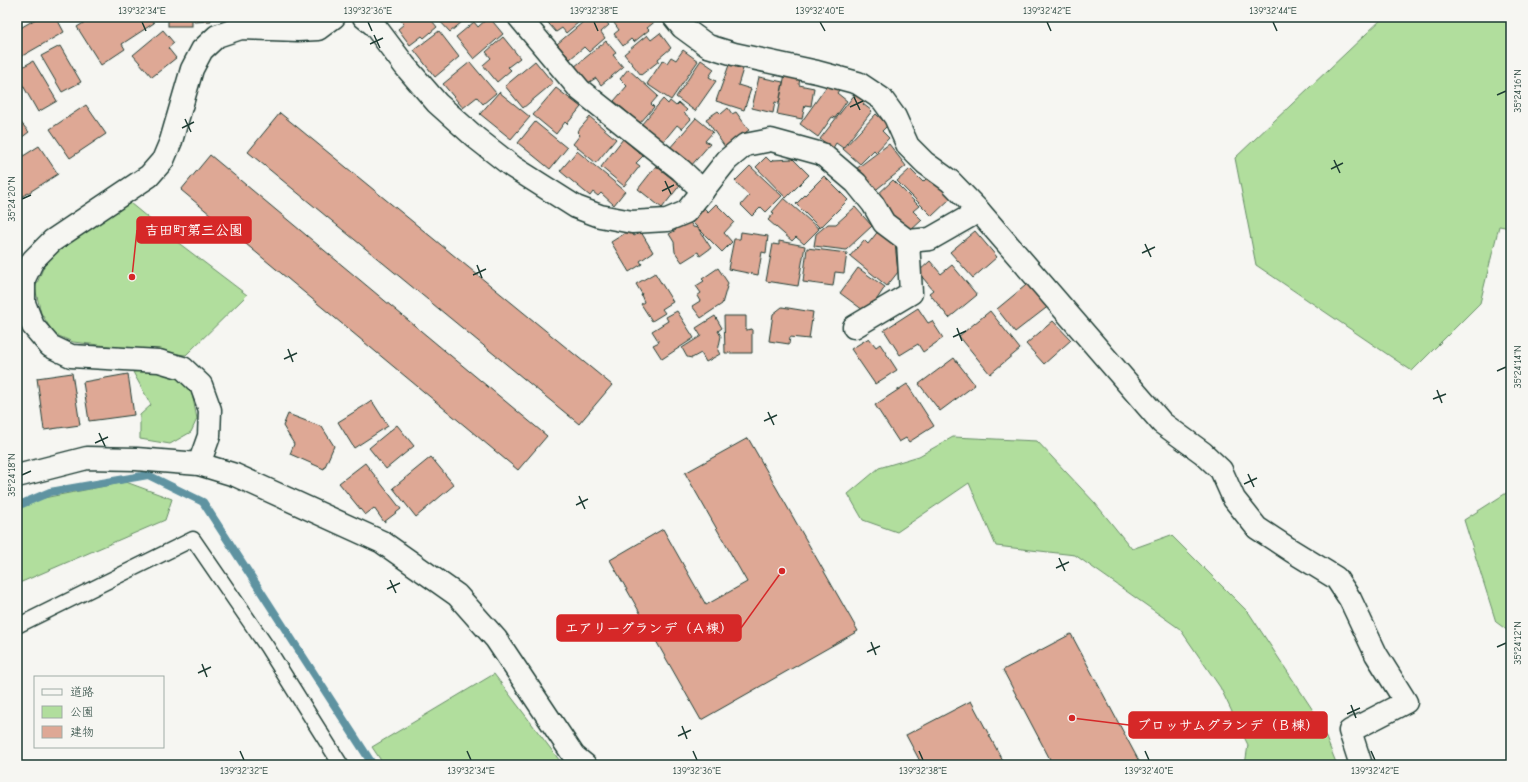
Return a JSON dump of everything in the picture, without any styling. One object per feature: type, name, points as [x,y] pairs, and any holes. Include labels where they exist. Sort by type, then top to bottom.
[{"type":"street","points":[[199,464],[209,436],[210,410],[200,385],[183,368],[159,361],[71,356],[50,346],[33,326],[24,303],[24,279],[33,260],[52,241],[149,176],[162,160],[171,141],[192,70],[202,50],[218,36],[241,28],[298,30],[318,29],[334,17]]},
{"type":"street","points":[[364,17],[374,25],[405,66],[437,103],[476,138],[513,167],[576,207],[600,216],[632,222],[667,220],[686,212],[727,160],[745,144],[771,140],[822,154],[856,183],[873,204],[884,223],[908,241],[930,239],[979,211]]},
{"type":"street","points":[[519,17],[580,90],[681,170],[703,191]]},
{"type":"street","points":[[674,17],[682,27],[708,46],[734,54],[817,72],[858,83],[882,99],[895,117],[908,146],[925,163],[950,181],[979,211],[1162,423],[1203,453],[1221,470],[1234,499],[1257,528],[1336,578],[1350,599],[1376,654],[1406,702],[1350,731],[1361,765]]},
{"type":"street","points":[[854,327],[911,292],[908,241]]},
{"type":"street","points":[[17,476],[87,458],[136,459],[199,464],[235,475],[382,542],[457,596],[496,639],[574,756],[585,765]]},
{"type":"lane","points":[[17,626],[193,539],[267,647],[341,765]]},
{"type":"green space","points":[[1384,17],[1511,17],[1511,228],[1499,226],[1480,303],[1412,371],[1256,265],[1235,158]]},
{"type":"green space","points":[[130,203],[176,241],[247,295],[186,355],[73,342],[54,334],[41,313],[35,288],[44,266],[58,251]]},
{"type":"green space","points":[[158,370],[177,376],[192,393],[197,419],[191,432],[170,444],[140,439],[140,415],[151,405],[133,372]]},
{"type":"green space","points":[[953,437],[1037,441],[1095,503],[1132,549],[1171,535],[1249,613],[1318,718],[1337,765],[1245,765],[1248,745],[1220,687],[1180,629],[1075,555],[996,546],[969,483],[897,532],[863,520],[848,494],[879,468],[919,456]]},
{"type":"green space","points":[[126,482],[172,499],[165,520],[17,584],[17,506],[23,502]]},
{"type":"green space","points":[[1511,490],[1511,633],[1496,622],[1464,520]]},
{"type":"green space","points":[[494,674],[563,765],[384,765],[372,747]]},
{"type":"building","points":[[39,17],[56,17],[64,32],[17,59],[17,30]]},
{"type":"building","points":[[93,17],[150,17],[154,23],[122,44],[125,49],[101,65],[77,27]]},
{"type":"building","points":[[168,17],[192,17],[192,26],[168,26]]},
{"type":"building","points":[[194,17],[211,17],[211,21],[194,22]]},
{"type":"building","points":[[398,17],[429,17],[437,27],[424,38],[422,36],[410,45],[398,29],[404,24]]},
{"type":"building","points":[[440,17],[468,17],[450,32],[438,19]]},
{"type":"building","points":[[489,17],[503,34],[474,59],[456,37],[474,22],[478,27]]},
{"type":"building","points":[[543,17],[585,17],[566,33],[562,28],[556,32]]},
{"type":"building","points":[[589,17],[602,17],[609,25],[601,32],[605,38],[589,52],[584,47],[570,59],[557,44]]},
{"type":"building","points":[[621,17],[655,17],[657,20],[647,28],[649,30],[634,42],[631,39],[623,46],[614,34],[619,30],[614,23]]},
{"type":"building","points":[[163,30],[174,43],[168,48],[176,58],[152,77],[133,55]]},
{"type":"building","points":[[439,31],[459,57],[435,77],[414,50]]},
{"type":"building","points":[[660,33],[671,48],[658,59],[659,61],[641,75],[624,54],[647,35],[651,40]]},
{"type":"building","points":[[503,37],[520,58],[508,67],[511,70],[497,82],[483,65],[491,58],[486,52]]},
{"type":"building","points":[[606,41],[616,53],[613,55],[623,67],[601,85],[596,78],[588,83],[574,67]]},
{"type":"building","points":[[60,46],[81,82],[62,92],[41,56]]},
{"type":"building","points":[[683,50],[698,61],[671,100],[647,84],[663,60],[667,63],[671,57],[676,60]]},
{"type":"building","points":[[701,60],[714,69],[709,77],[716,81],[695,111],[676,97]]},
{"type":"building","points":[[33,61],[57,101],[38,112],[17,75],[17,70]]},
{"type":"building","points":[[535,61],[553,83],[523,108],[505,86]]},
{"type":"building","points":[[470,62],[496,93],[483,104],[477,97],[463,108],[443,84]]},
{"type":"building","points":[[729,65],[743,69],[738,85],[751,89],[744,110],[716,101]]},
{"type":"building","points":[[628,69],[658,96],[651,104],[654,107],[640,123],[614,101],[627,86],[620,79]]},
{"type":"building","points":[[785,74],[800,77],[799,85],[814,88],[811,106],[805,105],[802,119],[777,114]]},
{"type":"building","points":[[759,77],[783,82],[779,103],[775,102],[773,113],[752,108]]},
{"type":"building","points":[[829,83],[839,90],[837,93],[847,101],[835,118],[832,117],[818,137],[800,124]]},
{"type":"building","points":[[556,88],[581,107],[567,124],[565,122],[556,134],[533,115]]},
{"type":"building","points":[[499,92],[530,117],[511,139],[480,114]]},
{"type":"building","points":[[855,94],[865,102],[863,104],[872,111],[843,148],[836,143],[833,148],[820,139]]},
{"type":"building","points":[[663,99],[668,104],[670,101],[676,106],[679,103],[687,110],[684,113],[691,119],[682,129],[677,125],[663,142],[641,125]]},
{"type":"building","points":[[86,105],[106,134],[70,158],[50,129]]},
{"type":"building","points":[[728,108],[732,114],[736,112],[749,130],[725,147],[706,119],[718,111],[721,114]]},
{"type":"building","points":[[280,113],[612,385],[579,424],[248,152]]},
{"type":"building","points":[[876,114],[888,125],[882,131],[889,138],[876,152],[874,150],[860,164],[843,149]]},
{"type":"building","points":[[590,117],[616,139],[596,163],[573,144],[580,135],[577,132]]},
{"type":"building","points":[[17,118],[29,132],[17,141]]},
{"type":"building","points":[[696,118],[713,132],[705,141],[710,144],[690,167],[669,149]]},
{"type":"building","points":[[535,122],[567,148],[550,169],[518,143]]},
{"type":"building","points":[[623,139],[643,156],[636,163],[640,166],[624,186],[601,167]]},
{"type":"building","points":[[889,144],[906,166],[873,192],[856,169]]},
{"type":"building","points":[[39,146],[58,174],[17,200],[17,160]]},
{"type":"building","points":[[577,151],[625,191],[614,205],[601,193],[598,196],[593,192],[590,196],[560,171]]},
{"type":"building","points":[[210,155],[547,436],[518,470],[181,190]]},
{"type":"building","points":[[766,157],[771,162],[773,160],[793,159],[809,175],[786,198],[756,167]]},
{"type":"building","points":[[656,166],[680,185],[662,208],[638,189]]},
{"type":"building","points":[[750,166],[782,196],[766,212],[761,207],[752,216],[741,205],[749,196],[735,181]]},
{"type":"building","points":[[910,169],[923,182],[927,178],[934,185],[936,183],[951,198],[932,216],[897,181]]},
{"type":"building","points":[[824,176],[848,200],[820,228],[796,204]]},
{"type":"building","points":[[893,180],[919,206],[913,211],[922,220],[909,232],[875,197]]},
{"type":"building","points":[[784,198],[819,229],[804,244],[796,237],[792,241],[768,220],[774,213],[772,212]]},
{"type":"building","points":[[716,204],[734,222],[724,233],[732,242],[722,252],[691,221],[704,208],[708,212]]},
{"type":"building","points":[[855,207],[872,226],[846,250],[814,246],[816,234],[828,224],[836,224]]},
{"type":"building","points":[[688,219],[693,227],[698,228],[711,248],[700,256],[698,252],[682,262],[675,252],[674,242],[669,234],[676,230],[674,227]]},
{"type":"building","points":[[630,230],[634,236],[641,232],[653,252],[640,261],[642,264],[629,272],[611,242]]},
{"type":"building","points":[[879,230],[895,243],[898,272],[887,286],[850,256],[864,240],[868,244]]},
{"type":"building","points":[[975,231],[997,257],[973,278],[950,252]]},
{"type":"building","points":[[741,232],[768,236],[766,253],[762,252],[758,275],[728,269],[734,239],[740,239]]},
{"type":"building","points":[[779,241],[805,246],[798,286],[766,281],[773,244],[779,245]]},
{"type":"building","points":[[807,248],[847,253],[844,273],[835,272],[833,286],[803,282]]},
{"type":"building","points":[[930,261],[941,274],[952,265],[977,295],[949,318],[929,293],[933,290],[918,272]]},
{"type":"building","points":[[718,268],[728,283],[722,304],[701,318],[692,306],[700,301],[697,296],[701,293],[696,286],[704,281],[702,279]]},
{"type":"building","points":[[858,268],[885,287],[875,302],[863,310],[840,293]]},
{"type":"building","points":[[655,273],[673,302],[662,309],[665,313],[652,321],[641,304],[644,302],[641,295],[642,294],[636,284]]},
{"type":"building","points":[[1031,281],[1050,305],[1015,332],[997,309]]},
{"type":"building","points":[[782,307],[813,312],[809,339],[790,337],[789,344],[769,341],[773,314]]},
{"type":"building","points":[[918,308],[928,323],[932,321],[943,338],[923,352],[918,344],[900,355],[884,330]]},
{"type":"building","points":[[677,311],[694,338],[662,359],[653,345],[659,342],[652,331],[668,321],[666,317]]},
{"type":"building","points":[[990,311],[1020,349],[990,374],[959,336]]},
{"type":"building","points":[[715,316],[722,328],[718,331],[721,336],[718,351],[720,354],[706,362],[701,353],[692,358],[687,357],[682,348],[701,336],[696,328]]},
{"type":"building","points":[[724,316],[746,316],[746,330],[752,329],[752,353],[725,353]]},
{"type":"building","points":[[1053,321],[1071,340],[1044,364],[1026,344]]},
{"type":"building","points":[[869,338],[876,347],[880,344],[897,370],[875,384],[851,349]]},
{"type":"building","points":[[954,358],[975,385],[940,411],[919,384]]},
{"type":"building","points":[[72,373],[80,425],[44,430],[37,378]]},
{"type":"building","points":[[128,374],[134,415],[89,421],[83,382]]},
{"type":"building","points":[[907,384],[934,426],[909,442],[906,438],[899,442],[875,405]]},
{"type":"building","points":[[372,401],[388,426],[354,448],[338,422]]},
{"type":"building","points":[[288,414],[322,427],[334,446],[324,469],[290,454],[294,444],[283,426]]},
{"type":"building","points":[[397,425],[414,446],[386,469],[369,448]]},
{"type":"building","points":[[748,438],[858,631],[701,720],[610,560],[663,529],[706,605],[747,582],[685,473]]},
{"type":"building","points":[[431,457],[454,485],[416,517],[393,488]]},
{"type":"building","points":[[365,463],[401,509],[384,522],[374,508],[365,515],[339,483]]},
{"type":"building","points":[[1071,634],[1141,765],[1053,765],[1003,670]]},
{"type":"building","points":[[971,701],[1005,765],[922,765],[906,735]]},
{"type":"waterway","points":[[17,506],[50,492],[148,475],[203,502],[373,765]]},
{"type":"place","name":"吉田町第三公園","points":[[132,277]]},
{"type":"place","name":"エアリーグランデ（Ａ棟）","points":[[782,571]]},
{"type":"place","name":"ブロッサムグランデ（Ｂ棟）","points":[[1072,718]]}]
